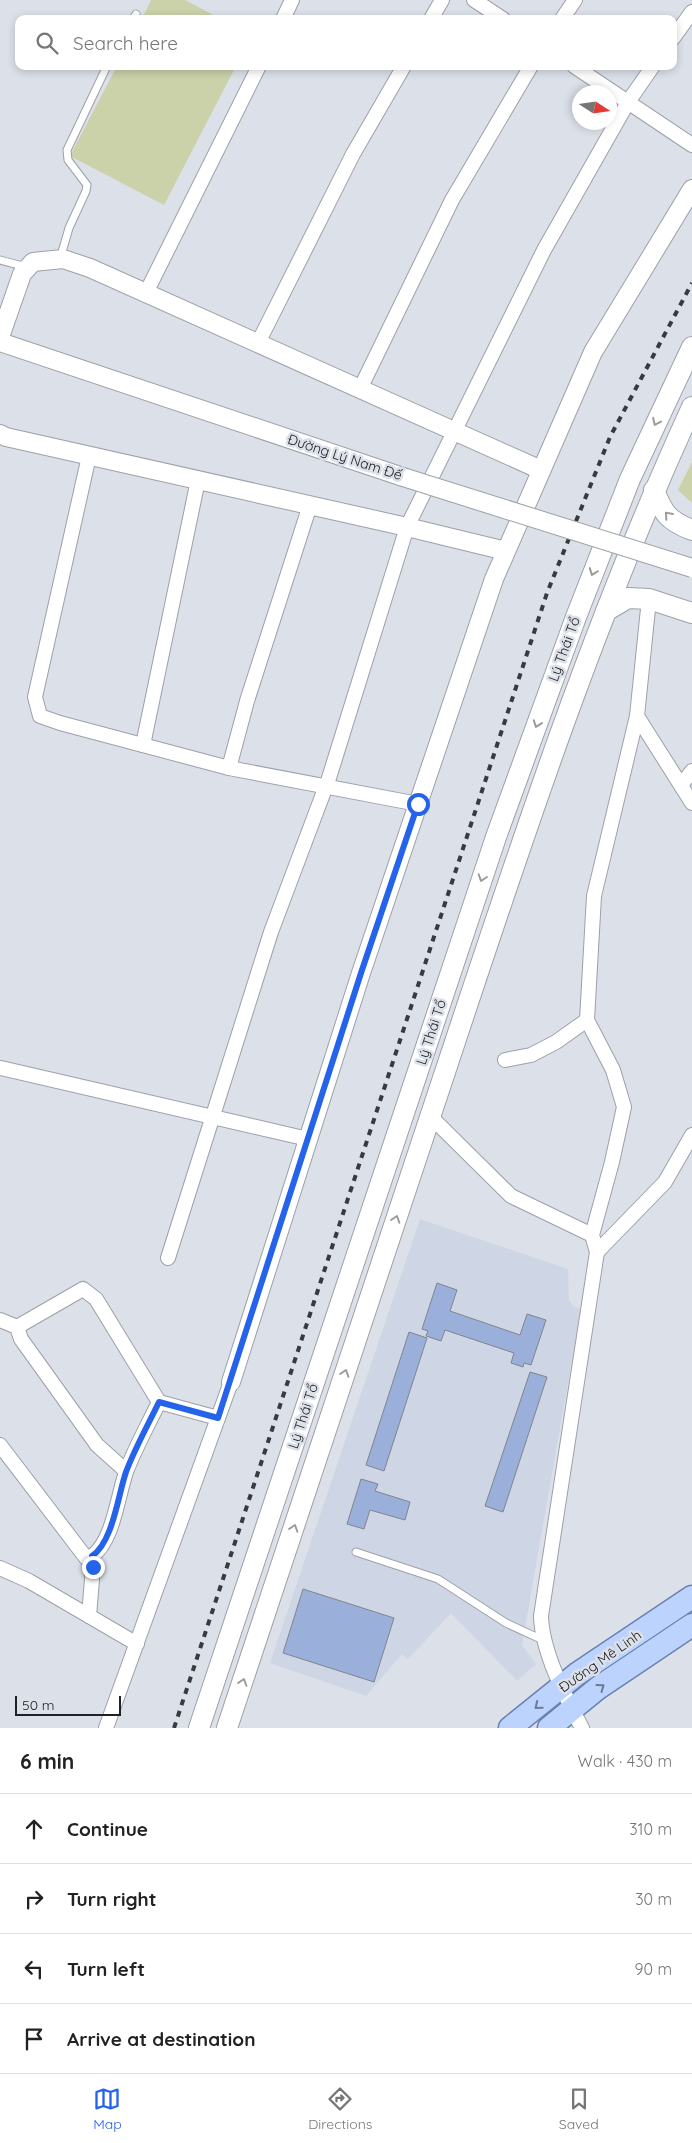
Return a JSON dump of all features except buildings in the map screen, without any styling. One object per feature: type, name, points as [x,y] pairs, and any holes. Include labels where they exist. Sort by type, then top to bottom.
[{"type":"main road","name":"Lý Thái Tổ","points":[[199,1728],[496,837],[554,676],[630,479],[692,347]]},
{"type":"main road","points":[[667,399],[692,408]]},
{"type":"main road","name":"Lý Thái Tổ","points":[[227,1728],[518,855],[606,611],[654,490],[692,408]]},
{"type":"main road","points":[[654,490],[660,507],[675,524],[692,530]]},
{"type":"main road","points":[[606,611],[628,598],[649,599],[692,613]]},
{"type":"main road","points":[[554,676],[580,684]]},
{"type":"main road","name":"Đường Mê Linh","points":[[510,1728],[578,1674],[692,1597]]},
{"type":"main road","name":"Đường Mê Linh","points":[[549,1728],[577,1719],[598,1688],[692,1625]]},
{"type":"street","points":[[285,15],[292,0]]},
{"type":"street","points":[[433,15],[442,0]]},
{"type":"street","points":[[474,0],[496,15]]},
{"type":"street","points":[[565,15],[575,0]]},
{"type":"street","points":[[677,33],[692,12]]},
{"type":"street","points":[[146,293],[257,70]]},
{"type":"street","points":[[258,343],[353,154],[402,70]]},
{"type":"street","points":[[360,389],[452,200],[529,70]]},
{"type":"street","points":[[580,70],[692,145]]},
{"type":"street","points":[[168,1258],[272,932],[326,787],[407,527],[544,250],[628,102],[650,70]]},
{"type":"street","points":[[106,1728],[232,1382],[361,973],[494,579],[593,352],[692,189]]},
{"type":"street","points":[[0,337],[22,274],[33,262],[60,259],[90,268],[541,470]]},
{"type":"street","name":"Đường Lý Nam Đế","points":[[0,342],[403,477],[692,568]]},
{"type":"street","points":[[0,434],[89,456],[407,527],[506,552]]},
{"type":"street","points":[[89,456],[35,697],[40,716],[229,768],[418,804]]},
{"type":"street","points":[[143,745],[198,480]]},
{"type":"street","points":[[229,768],[247,701],[310,505]]},
{"type":"street","points":[[577,1719],[560,1688],[540,1616],[598,1252],[592,1235],[612,1162],[624,1107],[613,1070],[587,1020],[594,896],[637,716],[649,599]]},
{"type":"street","points":[[637,716],[692,803]]},
{"type":"street","points":[[681,785],[692,771]]},
{"type":"street","points":[[505,1060],[531,1055],[556,1042],[587,1020]]},
{"type":"street","points":[[1,1068],[308,1139]]},
{"type":"street","points":[[430,1116],[511,1196],[592,1235]]},
{"type":"street","points":[[598,1252],[665,1182],[692,1135]]},
{"type":"street","points":[[17,1327],[83,1289],[96,1299],[159,1402],[218,1418]]},
{"type":"street","points":[[0,1320],[17,1327],[21,1339],[97,1445],[126,1471]]},
{"type":"street","points":[[89,1616],[93,1567],[92,1556],[97,1552],[109,1532],[126,1471],[159,1402]]},
{"type":"street","points":[[0,1445],[64,1532],[93,1567]]},
{"type":"street","points":[[0,1568],[29,1581],[137,1644]]},
{"type":"lane","points":[[60,259],[69,228],[86,192],[87,185],[68,160],[67,150],[105,70]]},
{"type":"lane","points":[[0,260],[28,268]]},
{"type":"lane","points":[[356,1552],[438,1579],[506,1623],[546,1641]]},
{"type":"shaded area","points":[[420,1219],[568,1269],[569,1300],[573,1306],[581,1309],[522,1645],[536,1664],[517,1681],[451,1613],[408,1659],[402,1654],[366,1696],[270,1663]]},
{"type":"green space","points":[[151,0],[185,0],[213,15],[144,15]]},
{"type":"green space","points":[[115,70],[234,70],[164,205],[70,156]]},
{"type":"green space","points":[[692,462],[692,503],[678,490]]},
{"type":"railway","points":[[174,1728],[547,593],[610,437],[692,283]]},
{"type":"route","points":[[93,1567],[92,1556],[102,1545],[109,1532],[126,1471],[159,1402],[218,1418],[232,1382],[361,973],[418,804]]}]
